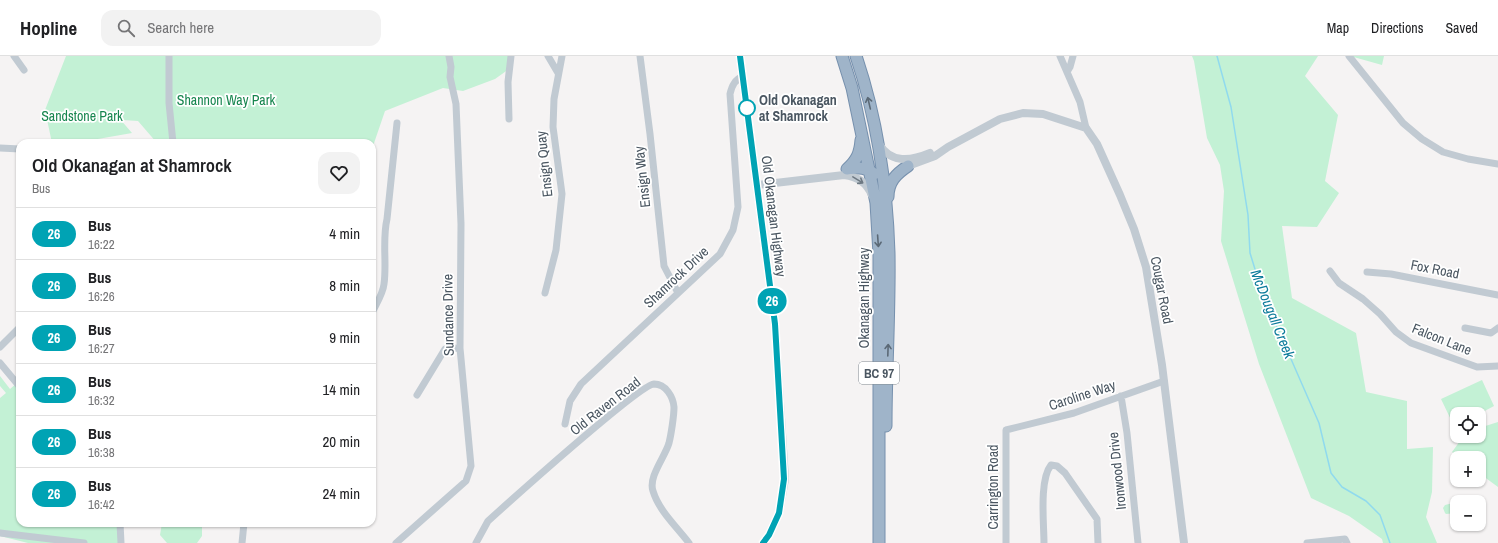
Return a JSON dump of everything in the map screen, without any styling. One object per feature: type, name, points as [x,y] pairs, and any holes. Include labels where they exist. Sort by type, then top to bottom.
[{"type":"highway","name":"Okanagan Highway","points":[[842,56],[852,88],[876,202],[879,254],[879,543]]},
{"type":"highway","name":"Okanagan Highway","points":[[856,56],[877,141],[882,170],[887,220],[889,299],[886,414],[886,543]]},
{"type":"highway","points":[[847,169],[857,158],[860,149],[861,127]]},
{"type":"highway","points":[[861,127],[871,143],[874,162],[882,170],[908,166]]},
{"type":"highway","points":[[887,220],[888,190],[890,184],[899,173],[908,166]]},
{"type":"highway","points":[[847,169],[862,168],[870,170],[874,174],[879,202],[887,220]]},
{"type":"street","points":[[14,56],[24,70]]},
{"type":"street","points":[[169,56],[169,103],[173,139]]},
{"type":"street","name":"Sundance Drive","points":[[396,543],[466,481],[471,466],[460,348],[460,224],[456,104],[450,77],[451,67],[449,56]]},
{"type":"street","points":[[510,119],[508,82],[511,56]]},
{"type":"street","points":[[548,56],[558,73]]},
{"type":"street","name":"Ensign Quay","points":[[545,293],[556,250],[562,194],[553,126],[554,98],[562,56]]},
{"type":"street","name":"Ensign Way","points":[[640,56],[664,266],[678,293]]},
{"type":"street","name":"Old Okanagan Highway","points":[[740,56],[775,324],[784,479],[779,513],[769,535],[763,543]]},
{"type":"street","name":"Cougar Road","points":[[1060,56],[1080,102],[1086,128],[1097,144],[1134,229],[1146,267],[1164,381],[1184,543]]},
{"type":"street","points":[[1067,72],[1070,67],[1072,56]]},
{"type":"street","points":[[1349,56],[1403,123],[1422,139],[1443,152],[1468,159],[1498,164]]},
{"type":"street","name":"Shamrock Drive","points":[[565,424],[570,401],[581,384],[720,254],[733,230],[738,207],[730,94],[733,84],[738,78],[743,76]]},
{"type":"street","points":[[908,166],[935,156],[948,147],[1000,119],[1023,113],[1043,114],[1086,128]]},
{"type":"street","points":[[376,304],[384,286],[386,267],[385,228],[388,219],[398,123]]},
{"type":"street","points":[[877,141],[881,148],[890,157],[902,160],[909,160],[948,147]]},
{"type":"street","points":[[0,148],[16,149]]},
{"type":"street","points":[[807,178],[847,169]]},
{"type":"street","points":[[757,184],[807,178],[844,175],[854,176],[860,179],[869,189],[876,202]]},
{"type":"street","name":"Falcon Lane","points":[[1330,271],[1339,283],[1363,299],[1380,314],[1396,332],[1411,343],[1477,367],[1498,366]]},
{"type":"street","name":"Fox Road","points":[[1367,272],[1391,274],[1498,295]]},
{"type":"street","points":[[1465,328],[1492,333],[1498,328]]},
{"type":"street","points":[[0,347],[16,331]]},
{"type":"street","points":[[417,395],[445,349],[460,348]]},
{"type":"street","points":[[0,363],[16,382]]},
{"type":"street","name":"Caroline Way","points":[[1006,430],[1074,413],[1164,381]]},
{"type":"street","name":"Old Raven Road","points":[[476,543],[488,521],[619,408],[648,386],[654,384],[664,388],[672,396],[674,408],[669,443],[652,480],[652,490],[657,501],[689,543]]},
{"type":"street","name":"Ironwood Drive","points":[[1121,396],[1127,433],[1138,543]]},
{"type":"street","name":"Carrington Road","points":[[1006,430],[1006,543]]},
{"type":"street","points":[[1044,543],[1044,486],[1046,470],[1050,465],[1057,466],[1065,473],[1097,519],[1098,543]]},
{"type":"street","points":[[120,527],[120,543]]},
{"type":"street","points":[[242,543],[244,527]]},
{"type":"street","points":[[0,533],[54,541],[84,543]]},
{"type":"street","points":[[1307,543],[1345,540],[1347,543]]},
{"type":"green space","points":[[66,56],[508,56],[509,69],[495,79],[463,91],[443,88],[385,111],[375,139],[154,139],[138,121],[122,120],[113,111],[132,133],[98,139],[51,139],[45,110]]},
{"type":"green space","points":[[1192,56],[1318,56],[1305,76],[1338,115],[1325,181],[1339,193],[1317,227],[1282,226],[1292,298],[1356,333],[1366,392],[1407,401],[1407,449],[1433,447],[1432,492],[1426,517],[1437,543],[1383,543],[1382,539],[1349,516],[1311,498],[1259,364],[1221,241],[1224,191],[1220,165],[1207,138]]},
{"type":"green space","points":[[1350,56],[1384,56],[1382,65]]},
{"type":"green space","points":[[0,376],[10,389],[16,384],[16,527],[120,527],[123,543],[28,543],[0,536],[0,398],[6,393],[0,386]]},
{"type":"green space","points":[[1482,380],[1494,406],[1486,410],[1486,407],[1450,407],[1450,418],[1441,399]]},
{"type":"green space","points":[[1498,422],[1498,487],[1486,478],[1486,451],[1453,451],[1459,443],[1486,443],[1486,426]]},
{"type":"green space","points":[[1450,504],[1450,514],[1445,513],[1443,508],[1445,505]]},
{"type":"green space","points":[[161,527],[202,527],[202,536],[197,543],[167,543],[160,535]]},
{"type":"waterway","name":"McDougall Creek","points":[[1217,56],[1231,107],[1248,215],[1250,253],[1263,295],[1319,423],[1331,473],[1342,487],[1366,501],[1380,515],[1390,543]]},
{"type":"bus line","name":"26","points":[[740,56],[775,324],[784,479],[779,513],[769,535],[763,543]]},
{"type":"place","name":"Old Okanagan at Shamrock","points":[[747,108]]},
{"type":"park label","name":"Shannon Way Park","points":[[226,100]]},
{"type":"park label","name":"Sandstone Park","points":[[82,116]]}]
